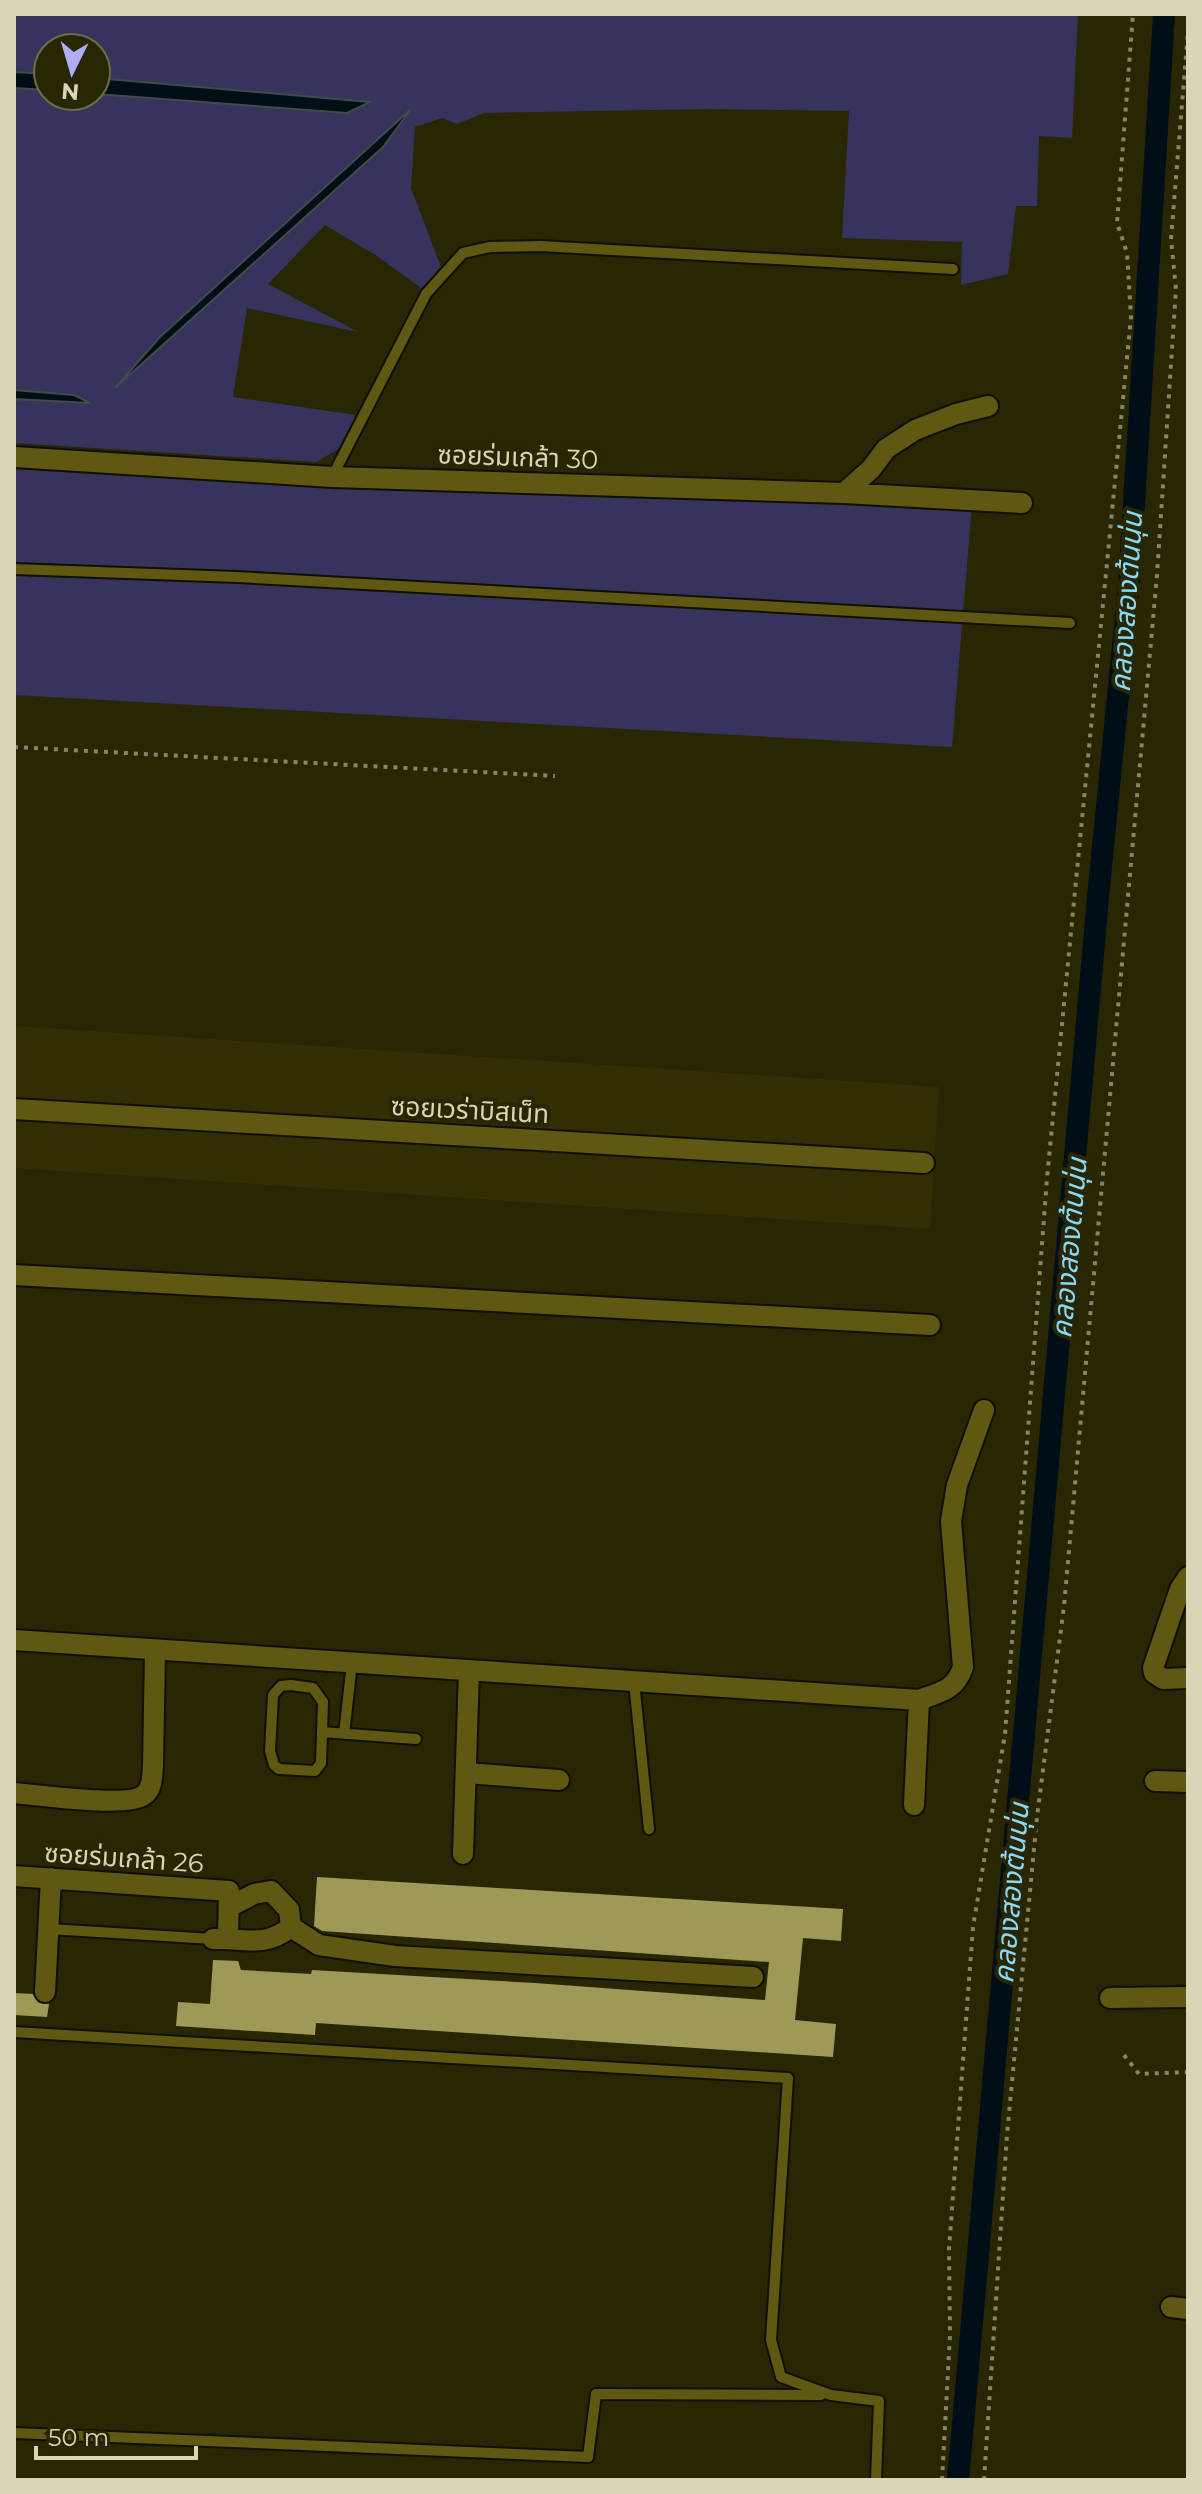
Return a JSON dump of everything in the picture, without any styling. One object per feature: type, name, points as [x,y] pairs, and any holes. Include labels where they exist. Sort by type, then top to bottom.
[{"type":"street","points":[[844,493],[871,469],[886,449],[915,430],[988,406]]},
{"type":"street","name":"ซอยร่มเกล้า 30","points":[[14,457],[332,477],[844,493],[1022,503]]},
{"type":"street","name":"ซอยเวร่าบิสเน็ท","points":[[14,1109],[924,1163]]},
{"type":"street","points":[[14,1275],[930,1325]]},
{"type":"street","points":[[14,1640],[919,1700],[947,1690],[959,1680],[963,1667],[951,1521],[957,1485],[984,1410]]},
{"type":"street","points":[[1188,1577],[1180,1589],[1154,1662],[1154,1673],[1163,1679],[1188,1678]]},
{"type":"street","points":[[14,1793],[117,1801],[136,1800],[147,1793],[152,1784],[155,1651]]},
{"type":"street","points":[[463,1854],[469,1671]]},
{"type":"street","points":[[914,1805],[919,1700]]},
{"type":"street","points":[[466,1773],[559,1780]]},
{"type":"street","points":[[1155,1781],[1188,1782]]},
{"type":"street","name":"ซอยร่มเกล้า 26","points":[[14,1876],[229,1899]]},
{"type":"street","points":[[45,1992],[51,1878]]},
{"type":"street","points":[[271,1891],[289,1910],[291,1927],[278,1937],[262,1942],[220,1939],[229,1899],[271,1891]]},
{"type":"street","points":[[291,1927],[319,1945],[395,1956],[753,1977]]},
{"type":"street","points":[[1110,1998],[1188,1997]]},
{"type":"lane","points":[[332,477],[426,294],[463,253],[490,247],[540,246],[953,269]]},
{"type":"lane","points":[[14,569],[237,577],[1070,623]]},
{"type":"lane","points":[[344,1734],[352,1663]]},
{"type":"lane","points":[[634,1682],[649,1829]]},
{"type":"lane","points":[[291,1685],[313,1688],[319,1692],[323,1702],[322,1732],[321,1763],[315,1771],[279,1769],[274,1765],[270,1751],[272,1703],[277,1689],[291,1685]]},
{"type":"lane","points":[[322,1732],[416,1739]]},
{"type":"lane","points":[[49,1929],[220,1939]]},
{"type":"lane","points":[[14,2032],[788,2078],[771,2340],[781,2377],[831,2395]]},
{"type":"lane","points":[[14,2433],[588,2457],[596,2394],[831,2395],[879,2401],[876,2480]]},
{"type":"path","points":[[942,2480],[950,2335],[949,2249],[973,1927],[1005,1734],[1047,1178],[1131,317],[1127,253],[1117,223],[1133,14]]},
{"type":"path","points":[[984,2480],[1007,2135],[1037,1817],[1064,1606],[1157,575],[1176,289],[1171,239],[1188,31]]},
{"type":"path","points":[[14,747],[555,776]]},
{"type":"path","points":[[1124,2055],[1139,2074],[1188,2072]]},
{"type":"shaded area","points":[[14,14],[1078,14],[1072,138],[1039,136],[1037,206],[1016,206],[1008,274],[961,285],[962,242],[842,238],[849,111],[709,109],[484,113],[457,124],[442,118],[415,127],[411,188],[441,267],[425,291],[377,256],[325,225],[268,284],[358,332],[247,308],[233,397],[355,415],[347,444],[316,462],[14,443],[14,399],[88,403],[74,395],[14,390],[14,88],[32,89],[32,112],[112,112],[112,95],[347,112],[369,102],[112,79],[112,32],[32,32],[32,73],[14,71]]},
{"type":"shaded area","points":[[14,72],[32,73],[32,89],[14,88]]},
{"type":"shaded area","points":[[112,79],[370,102],[347,113],[112,95]]},
{"type":"shaded area","points":[[411,109],[383,147],[115,388],[160,337]]},
{"type":"shaded area","points":[[14,390],[74,395],[90,403],[14,399]]},
{"type":"shaded area","points":[[14,469],[821,503],[972,504],[952,747],[14,695]]},
{"type":"shaded area","points":[[14,1026],[939,1087],[930,1229],[14,1168]]},
{"type":"building","points":[[317,1877],[843,1909],[841,1941],[803,1938],[795,2020],[836,2024],[833,2057],[316,2023],[315,2035],[176,2026],[178,2002],[210,2004],[213,1960],[238,1961],[241,1970],[311,1974],[312,1970],[765,2000],[769,1962],[322,1931],[314,1926]]},
{"type":"building","points":[[14,1993],[33,1994],[39,2003],[49,2004],[47,2017],[14,2015]]},
{"type":"waterway","name":"คลองสองต้นนุ่น","points":[[958,2480],[1098,897],[1129,585],[1164,14]]}]
